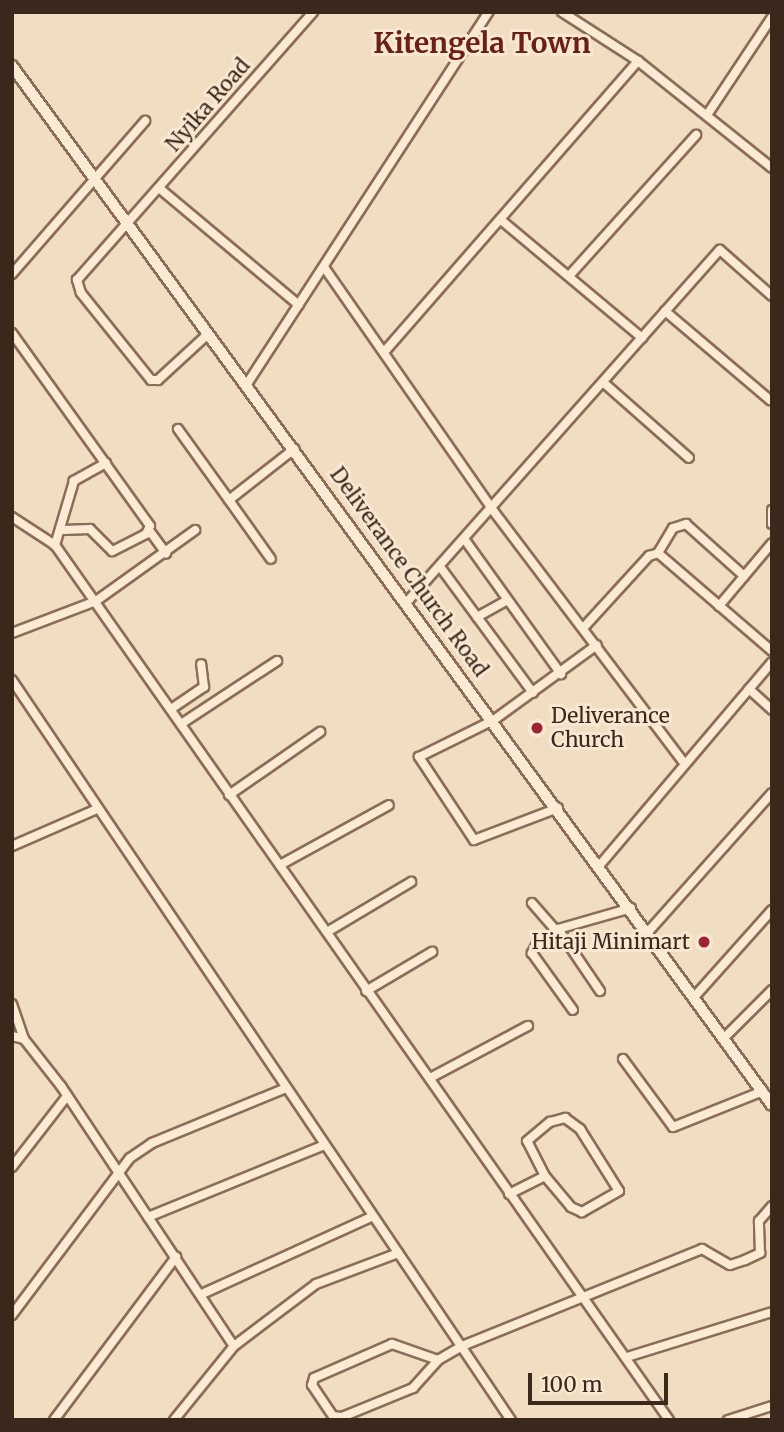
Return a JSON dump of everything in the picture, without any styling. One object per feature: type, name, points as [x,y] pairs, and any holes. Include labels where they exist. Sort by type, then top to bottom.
[{"type":"street","name":"Nyika Road","points":[[208,334],[158,380],[151,380],[81,293],[79,276],[313,12]]},
{"type":"street","points":[[247,384],[489,12]]},
{"type":"street","points":[[562,12],[638,61],[772,168]]},
{"type":"street","points":[[707,115],[772,17]]},
{"type":"street","points":[[385,351],[638,61]]},
{"type":"street","name":"Deliverance Church Road","points":[[12,66],[129,220],[208,334],[696,995],[772,1105]]},
{"type":"street","points":[[12,274],[145,121]]},
{"type":"street","points":[[569,276],[696,135]]},
{"type":"street","points":[[159,188],[299,305]]},
{"type":"street","points":[[501,220],[642,338]]},
{"type":"street","points":[[407,602],[466,540],[720,250],[772,296]]},
{"type":"street","points":[[324,267],[385,351],[492,509],[585,626],[684,762]]},
{"type":"street","points":[[666,311],[770,400]]},
{"type":"street","points":[[12,333],[146,517],[149,530],[166,552]]},
{"type":"street","points":[[604,383],[689,458]]},
{"type":"street","points":[[178,429],[271,559]]},
{"type":"street","points":[[229,500],[294,449]]},
{"type":"street","points":[[55,545],[63,530],[74,481],[106,463]]},
{"type":"street","points":[[772,510],[772,524]]},
{"type":"street","points":[[12,517],[55,545],[96,601],[366,991],[430,1078],[509,1194],[586,1297],[669,1420]]},
{"type":"street","points":[[585,626],[649,556],[658,553],[673,528],[687,524],[744,576]]},
{"type":"street","points":[[63,530],[90,529],[111,551],[149,530]]},
{"type":"street","points":[[12,633],[96,601],[195,530]]},
{"type":"street","points":[[466,540],[561,674]]},
{"type":"street","points":[[719,606],[772,543]]},
{"type":"street","points":[[658,553],[772,651]]},
{"type":"street","points":[[441,568],[533,693]]},
{"type":"street","points":[[477,617],[508,600]]},
{"type":"street","points":[[558,808],[484,839],[470,836],[419,757],[494,720],[561,674],[597,645]]},
{"type":"street","points":[[181,724],[277,661]]},
{"type":"street","points":[[599,866],[684,762],[772,662]]},
{"type":"street","points":[[171,709],[204,687],[201,664]]},
{"type":"street","points":[[12,680],[17,694],[511,1420]]},
{"type":"street","points":[[749,689],[772,710]]},
{"type":"street","points":[[229,795],[320,732]]},
{"type":"street","points":[[649,932],[772,793]]},
{"type":"street","points":[[279,865],[389,805]]},
{"type":"street","points":[[12,846],[97,808]]},
{"type":"street","points":[[327,932],[411,882]]},
{"type":"street","points":[[532,903],[600,991]]},
{"type":"street","points":[[573,1010],[532,953],[538,942],[557,932],[631,908]]},
{"type":"street","points":[[696,995],[772,910]]},
{"type":"street","points":[[366,991],[432,952]]},
{"type":"street","points":[[725,1037],[772,990]]},
{"type":"street","points":[[12,1004],[24,1039],[202,1294],[233,1346]]},
{"type":"street","points":[[430,1078],[528,1026]]},
{"type":"street","points":[[12,1036],[24,1039]]},
{"type":"street","points":[[623,1059],[673,1128],[763,1091]]},
{"type":"street","points":[[12,1315],[118,1173],[152,1143],[286,1088]]},
{"type":"street","points":[[12,1167],[66,1096]]},
{"type":"street","points":[[565,1118],[580,1129],[618,1191],[582,1212],[571,1207],[545,1176],[527,1141],[550,1122],[565,1118]]},
{"type":"street","points":[[148,1217],[324,1145]]},
{"type":"street","points":[[509,1194],[545,1176]]},
{"type":"street","points":[[438,1360],[392,1344],[314,1378],[312,1385],[333,1416],[342,1417],[413,1388],[438,1360],[462,1346],[702,1250],[730,1265],[745,1261],[760,1252],[759,1221],[772,1206]]},
{"type":"street","points":[[202,1294],[373,1216]]},
{"type":"street","points":[[174,1420],[233,1346],[329,1276],[398,1253]]},
{"type":"street","points":[[54,1420],[176,1257]]},
{"type":"street","points":[[627,1357],[772,1312]]},
{"type":"street","points":[[727,1420],[772,1406]]},
{"type":"place","name":"Deliverance Church","points":[[537,728]]},
{"type":"place","name":"Hitaji Minimart","points":[[704,942]]},
{"type":"district","name":"Kitengela Town","points":[[482,43]]}]
